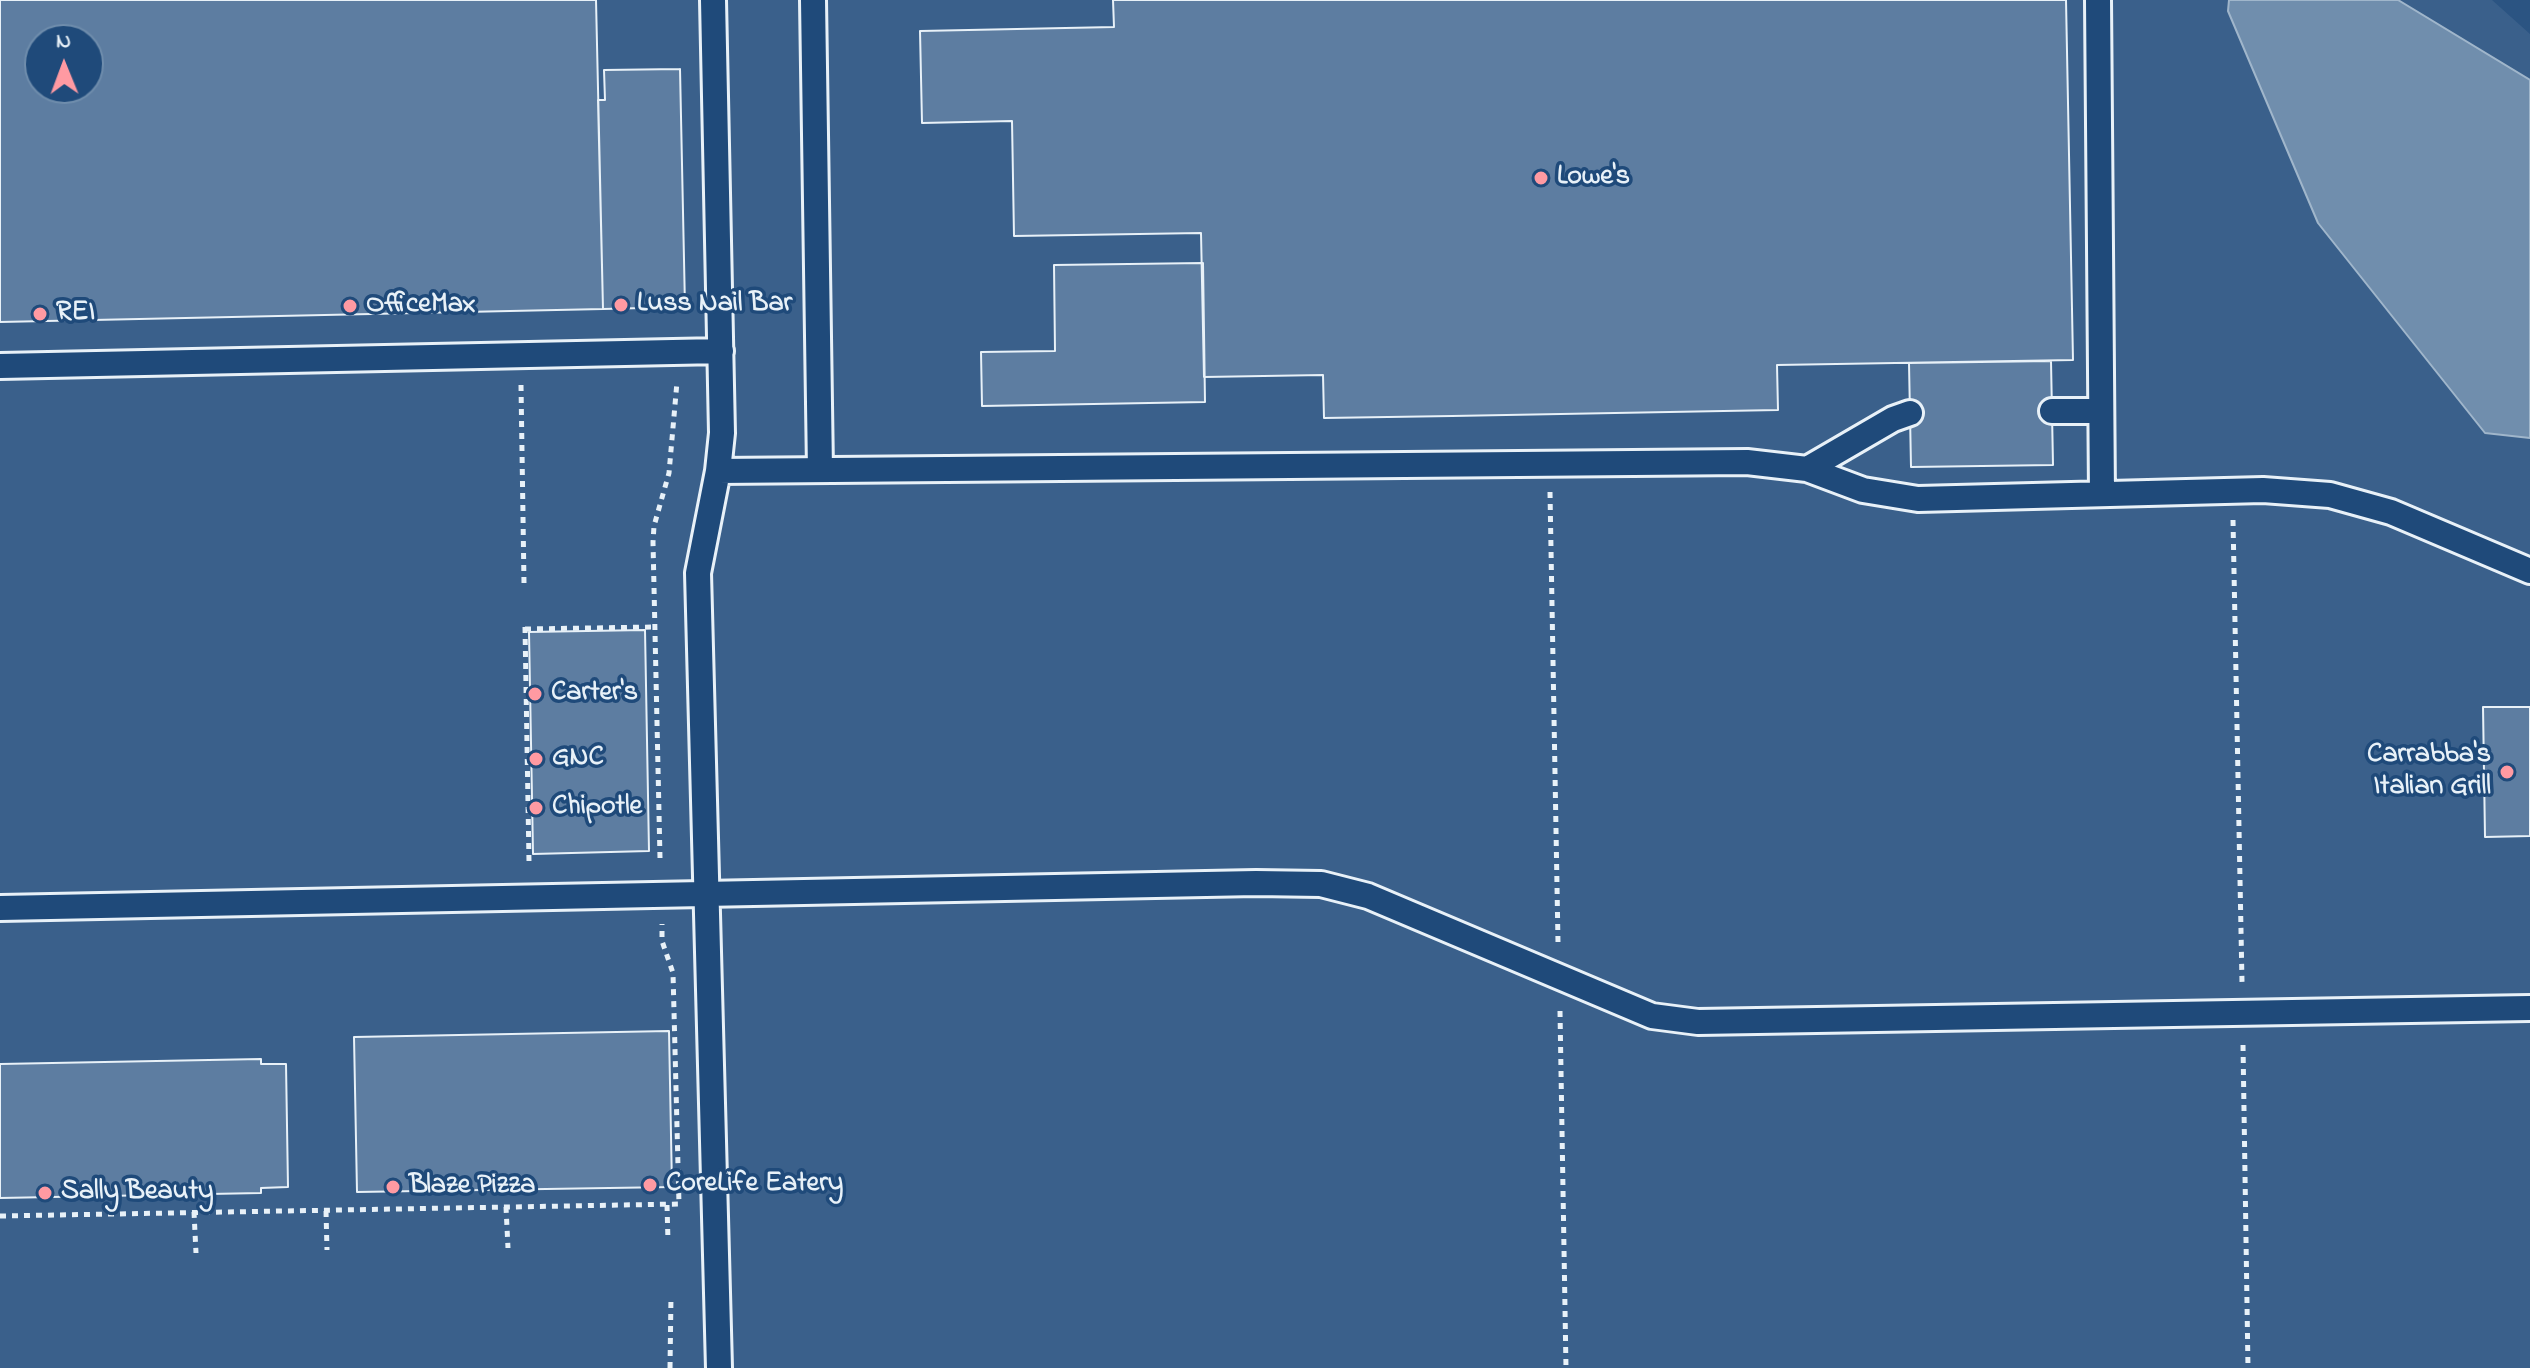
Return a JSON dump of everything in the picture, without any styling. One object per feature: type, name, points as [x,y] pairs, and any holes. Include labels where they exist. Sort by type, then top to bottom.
[{"type":"lane","points":[[713,0],[722,433],[718,471],[698,573],[719,1368]]},
{"type":"lane","points":[[813,0],[820,470]]},
{"type":"lane","points":[[2098,0],[2102,494]]},
{"type":"lane","points":[[0,366],[721,351]]},
{"type":"lane","points":[[2052,411],[2101,411]]},
{"type":"lane","points":[[1807,469],[1893,419],[1910,413]]},
{"type":"lane","points":[[718,471],[1747,462],[1807,469],[1863,490],[1918,499],[2263,490],[2330,495],[2391,512],[2530,571]]},
{"type":"lane","points":[[0,908],[1321,884],[1368,896],[1652,1016],[1698,1022],[2530,1008]]},
{"type":"path","points":[[521,376],[524,583]]},
{"type":"path","points":[[660,858],[653,542],[669,473],[678,400],[677,381]]},
{"type":"path","points":[[1550,491],[1558,952]]},
{"type":"path","points":[[2233,515],[2242,991]]},
{"type":"path","points":[[529,861],[525,628],[654,627]]},
{"type":"path","points":[[0,1216],[679,1204],[673,973],[662,941],[662,923]]},
{"type":"path","points":[[1560,1002],[1566,1368]]},
{"type":"path","points":[[2243,1038],[2248,1368]]},
{"type":"path","points":[[667,1205],[668,1241]]},
{"type":"path","points":[[506,1207],[508,1248]]},
{"type":"path","points":[[326,1211],[327,1250]]},
{"type":"path","points":[[194,1212],[196,1253]]},
{"type":"path","points":[[670,1368],[671,1296]]},
{"type":"shaded area","points":[[0,0],[2492,0],[2530,34],[2530,1368],[0,1368]]},
{"type":"shaded area","points":[[2229,0],[2398,0],[2530,80],[2530,438],[2485,433],[2318,223],[2228,11]]},
{"type":"building","points":[[0,0],[596,0],[603,309],[0,322]]},
{"type":"building","name":"Lowe's","points":[[1113,0],[2066,0],[2073,360],[1777,365],[1778,410],[1324,418],[1323,375],[1204,377],[1201,233],[1014,236],[1012,121],[922,123],[920,31],[1114,27]]},
{"type":"building","points":[[680,69],[685,307],[603,309],[598,100],[605,100],[604,70]]},
{"type":"building","points":[[1203,263],[1205,402],[982,406],[981,352],[1055,351],[1054,265]]},
{"type":"building","points":[[2051,361],[2053,465],[1911,467],[1909,363]]},
{"type":"building","points":[[645,630],[649,851],[533,854],[529,632]]},
{"type":"building","name":"Carrabba's Italian Grill","points":[[2483,707],[2530,707],[2530,836],[2485,837]]},
{"type":"building","points":[[669,1031],[672,1187],[357,1192],[354,1037]]},
{"type":"building","points":[[261,1059],[261,1064],[286,1064],[288,1187],[261,1188],[261,1193],[0,1198],[0,1064]]},
{"type":"place","name":"Lowe's","points":[[1541,178]]},
{"type":"place","name":"Luss Nail Bar","points":[[621,305]]},
{"type":"place","name":"OfficeMax","points":[[350,306]]},
{"type":"place","name":"REI","points":[[40,314]]},
{"type":"place","name":"Carter's","points":[[535,694]]},
{"type":"place","name":"GNC","points":[[536,759]]},
{"type":"place","name":"Carrabba's Italian Grill","points":[[2507,772]]},
{"type":"place","name":"Chipotle","points":[[536,808]]},
{"type":"place","name":"CoreLife Eatery","points":[[650,1185]]},
{"type":"place","name":"Blaze Pizza","points":[[393,1187]]},
{"type":"place","name":"Sally Beauty","points":[[45,1193]]}]
